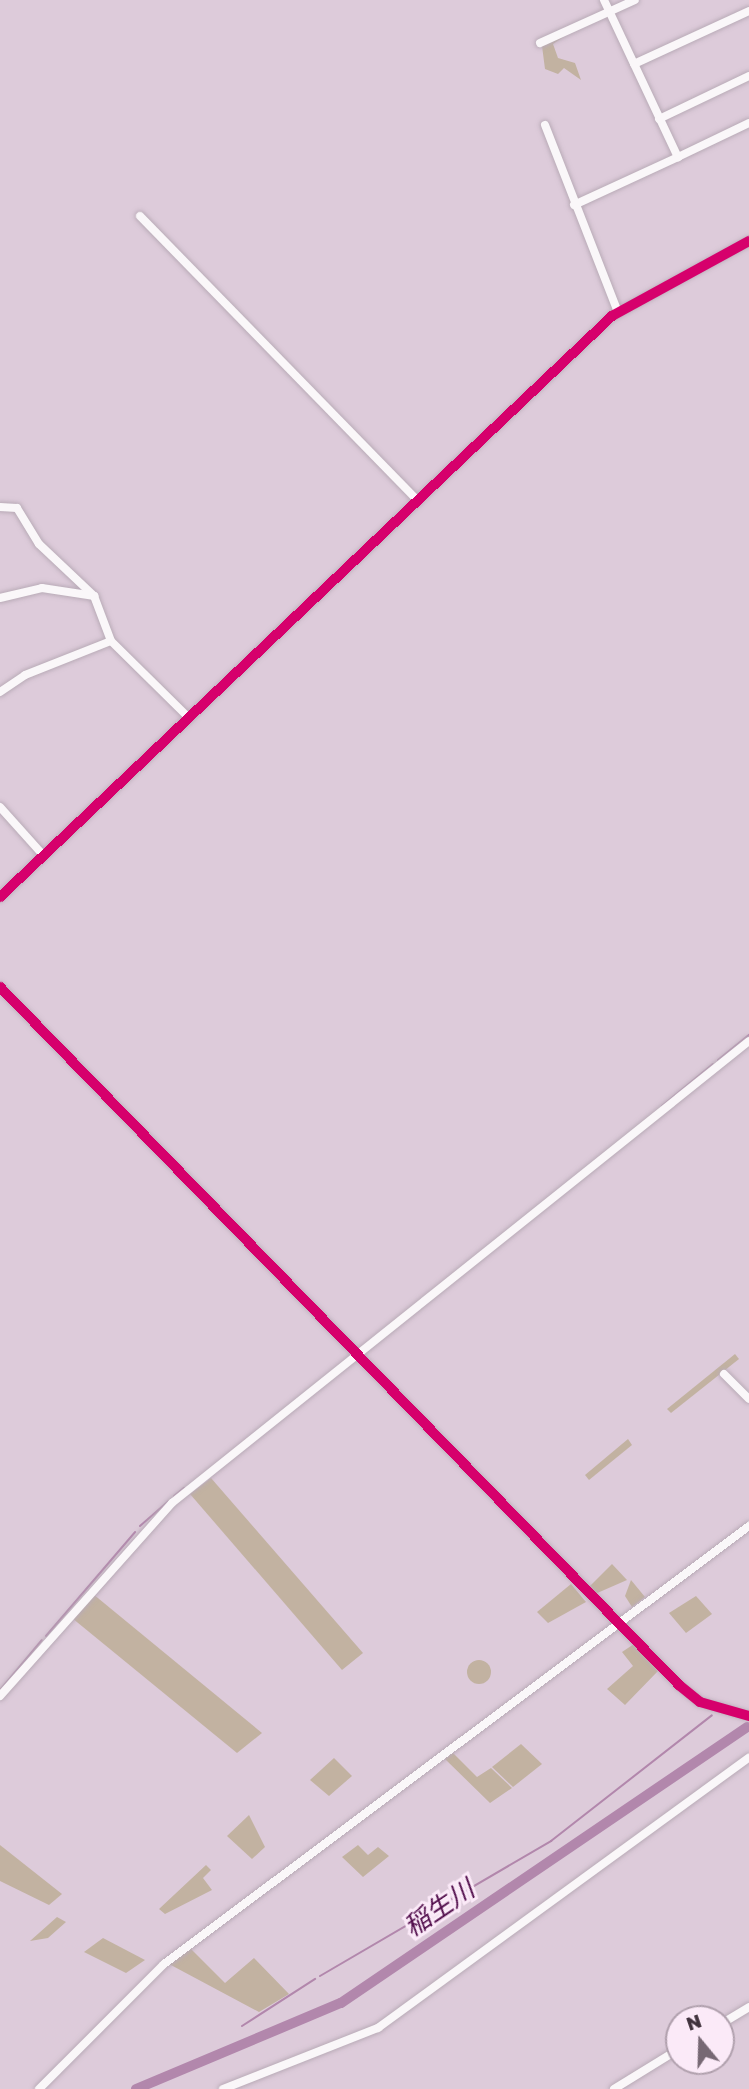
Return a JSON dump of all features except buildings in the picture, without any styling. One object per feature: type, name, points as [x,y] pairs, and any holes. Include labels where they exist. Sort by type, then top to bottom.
[{"type":"street","points":[[604,0],[678,157]]},
{"type":"street","points":[[540,43],[635,0]]},
{"type":"street","points":[[634,64],[749,11]]},
{"type":"street","points":[[659,119],[749,76]]},
{"type":"street","points":[[574,205],[749,123]]},
{"type":"street","points":[[545,125],[618,312]]},
{"type":"street","points":[[140,216],[418,501]]},
{"type":"street","points":[[0,897],[618,312],[749,241]]},
{"type":"street","points":[[0,507],[13,504],[39,544],[94,596],[111,641],[189,718]]},
{"type":"street","points":[[0,598],[42,588],[94,596]]},
{"type":"street","points":[[0,691],[25,675],[111,641]]},
{"type":"street","points":[[0,807],[43,855]]},
{"type":"street","points":[[0,987],[160,1158],[619,1624],[700,1702],[749,1716]]},
{"type":"street","points":[[0,1696],[141,1531],[749,1041]]},
{"type":"street","points":[[724,1374],[749,1399]]},
{"type":"street","points":[[39,2089],[164,1964],[749,1526]]},
{"type":"street","points":[[223,2089],[378,2028],[749,1756]]},
{"type":"street","points":[[614,2089],[665,2058]]},
{"type":"shaded area","points":[[577,28],[553,44],[558,58],[575,63],[581,80],[564,68],[558,74],[545,69],[542,46]]},
{"type":"shaded area","points":[[735,1354],[739,1359],[671,1413],[667,1409]]},
{"type":"shaded area","points":[[628,1439],[632,1445],[589,1480],[585,1475]]},
{"type":"shaded area","points":[[211,1478],[363,1653],[342,1670],[190,1494]]},
{"type":"shaded area","points":[[612,1564],[627,1580],[595,1594],[588,1588]]},
{"type":"shaded area","points":[[631,1580],[645,1597],[632,1607],[625,1596]]},
{"type":"shaded area","points":[[571,1584],[586,1602],[548,1623],[537,1612]]},
{"type":"shaded area","points":[[93,1594],[262,1733],[237,1753],[72,1618]]},
{"type":"shaded area","points":[[696,1596],[712,1614],[686,1633],[669,1613]]},
{"type":"shaded area","points":[[634,1644],[658,1671],[625,1705],[607,1689],[633,1666],[622,1652]]},
{"type":"shaded area","points":[[479,1660],[488,1663],[491,1672],[488,1681],[479,1684],[470,1681],[467,1672],[470,1663]]},
{"type":"shaded area","points":[[521,1744],[542,1764],[513,1787],[492,1767]]},
{"type":"shaded area","points":[[453,1753],[477,1777],[491,1768],[512,1788],[490,1803],[445,1759]]},
{"type":"shaded area","points":[[334,1758],[352,1776],[329,1796],[310,1780]]},
{"type":"shaded area","points":[[249,1815],[265,1847],[252,1859],[227,1836]]},
{"type":"shaded area","points":[[0,1845],[62,1894],[49,1905],[0,1881]]},
{"type":"shaded area","points":[[358,1845],[368,1855],[378,1847],[389,1856],[363,1877],[342,1857]]},
{"type":"shaded area","points":[[206,1865],[211,1870],[203,1878],[212,1890],[165,1914],[159,1909]]},
{"type":"shaded area","points":[[57,1917],[66,1922],[48,1938],[30,1941]]},
{"type":"shaded area","points":[[103,1938],[145,1960],[126,1973],[84,1952]]},
{"type":"shaded area","points":[[191,1949],[225,1983],[254,1958],[289,1994],[259,2012],[169,1964]]},
{"type":"waterway","points":[[718,1060],[749,1035]]},
{"type":"waterway","points":[[662,1106],[713,1064]]},
{"type":"waterway","points":[[174,1496],[184,1488]]},
{"type":"waterway","points":[[140,1526],[169,1501]]},
{"type":"waterway","points":[[46,1636],[135,1532]]},
{"type":"waterway","points":[[0,1690],[42,1640]]},
{"type":"waterway","points":[[320,1976],[551,1841],[712,1715]]},
{"type":"waterway","name":"稲生川","points":[[136,2089],[341,2003],[747,1727]]},
{"type":"waterway","points":[[242,2026],[315,1979]]},
{"type":"cycle path","points":[[0,897],[612,316],[749,241]]},
{"type":"cycle path","points":[[0,987],[679,1685],[700,1702],[749,1716]]}]
